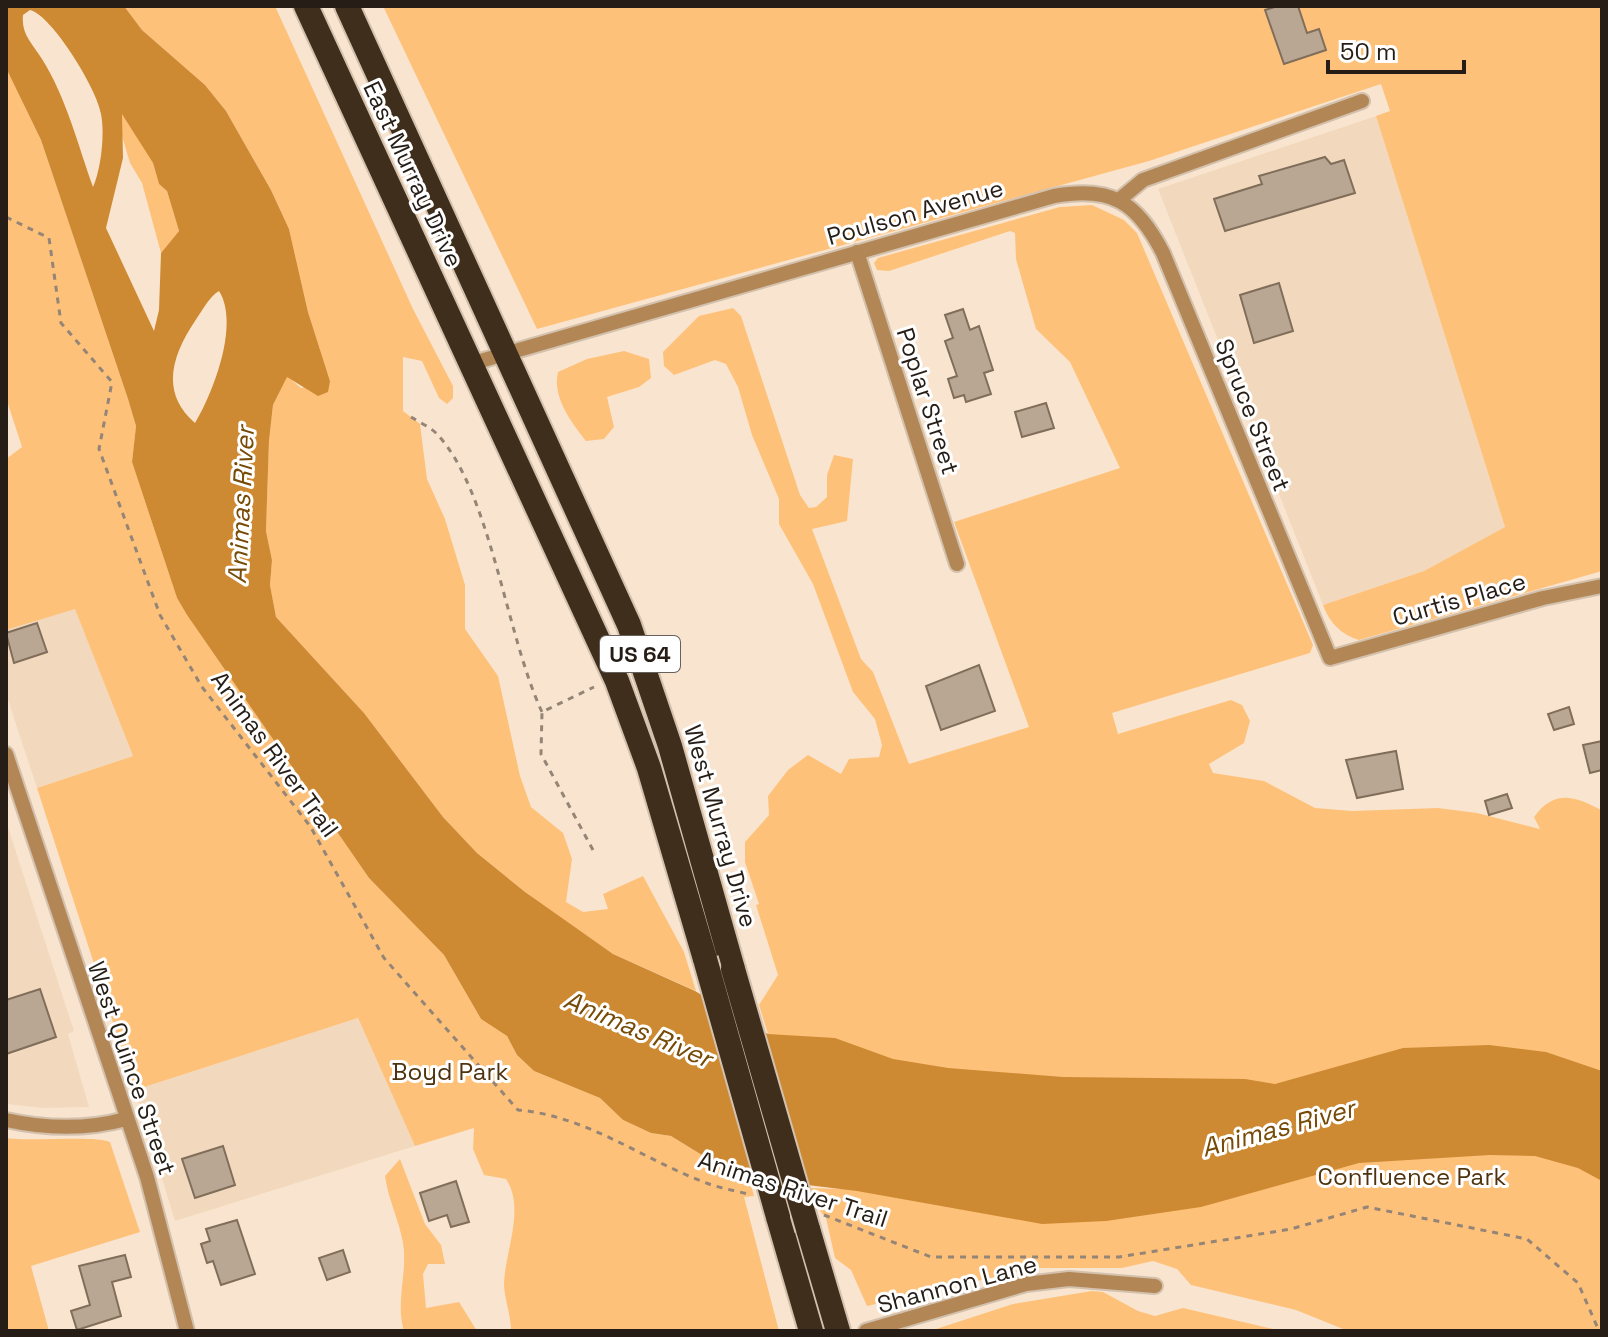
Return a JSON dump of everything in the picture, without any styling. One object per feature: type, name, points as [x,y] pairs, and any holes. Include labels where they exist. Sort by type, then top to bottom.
[{"type":"highway","name":"East Murray Drive","points":[[306,6],[470,364]]},
{"type":"highway","name":"East Murray Drive","points":[[347,6],[506,353]]},
{"type":"highway","name":"West Murray Drive","points":[[506,353],[635,641],[670,746],[733,969],[814,1221],[838,1331]]},
{"type":"highway","name":"US 64","points":[[470,364],[628,706],[705,959],[771,1208],[811,1331]]},
{"type":"street","points":[[1119,200],[1143,180],[1362,101]]},
{"type":"street","name":"Poulson Avenue","points":[[470,364],[1054,196],[1076,192],[1101,194],[1119,200]]},
{"type":"street","name":"Spruce Street","points":[[1119,200],[1143,218],[1163,253],[1330,658]]},
{"type":"street","name":"Poplar Street","points":[[857,252],[957,564]]},
{"type":"street","name":"Curtis Place","points":[[1330,658],[1528,602],[1602,586]]},
{"type":"street","name":"West Quince Street","points":[[6,754],[147,1177],[187,1331]]},
{"type":"street","points":[[6,1120],[38,1127],[97,1127],[126,1119]]},
{"type":"street","name":"Shannon Lane","points":[[866,1331],[1026,1284],[1069,1279],[1155,1286]]},
{"type":"path","name":"Animas River Trail","points":[[6,217],[49,238],[61,323],[112,382],[99,449],[160,615],[202,687],[310,826],[384,958],[518,1110],[545,1112],[592,1129],[709,1184],[771,1208]]},
{"type":"path","points":[[411,417],[436,432],[462,472],[485,533],[526,677],[542,712],[541,754],[593,850]]},
{"type":"path","points":[[542,712],[594,687]]},
{"type":"path","name":"Animas River Trail","points":[[814,1221],[931,1257],[1119,1257],[1291,1229],[1367,1207],[1527,1239],[1578,1283],[1599,1331]]},
{"type":"shaded area","points":[[1376,116],[1505,527],[1424,571],[1323,605],[1158,189]]},
{"type":"shaded area","points":[[75,608],[133,756],[37,788],[6,694],[6,630]]},
{"type":"shaded area","points":[[6,821],[74,1031],[68,1034],[89,1107],[43,1108],[6,1104]]},
{"type":"shaded area","points":[[358,1018],[415,1146],[175,1221],[135,1090]]},
{"type":"green space","points":[[124,6],[275,6],[413,309],[453,386],[453,398],[447,404],[439,398],[422,361],[403,357],[403,411],[420,424],[427,479],[445,519],[465,585],[465,629],[498,676],[520,776],[531,807],[563,833],[572,859],[566,902],[583,912],[608,909],[603,894],[643,876],[684,952],[696,991],[613,954],[536,901],[477,853],[443,817],[364,713],[276,617],[270,585],[272,560],[266,531],[273,405],[287,376],[301,388],[330,381],[308,312],[289,229],[271,190],[226,111],[205,85],[142,30]]},
{"type":"green space","points":[[383,6],[1602,6],[1602,571],[1359,640],[1341,631],[1323,605],[1424,571],[1505,527],[1376,116],[1390,111],[1381,84],[1149,161],[537,329]]},
{"type":"green space","name":"Boyd Park","points":[[6,68],[41,140],[128,399],[136,426],[132,462],[177,598],[187,615],[369,878],[444,955],[481,1019],[507,1036],[517,1055],[534,1071],[600,1098],[623,1120],[651,1133],[671,1136],[728,1171],[749,1178],[754,1196],[744,1197],[779,1331],[511,1331],[504,1286],[514,1217],[512,1191],[506,1179],[484,1175],[473,1149],[474,1128],[415,1146],[358,1018],[135,1090],[37,788],[133,756],[75,609],[6,630],[6,459],[22,447],[6,398]]},
{"type":"green space","points":[[122,112],[153,163],[159,184],[167,191],[179,231],[161,253],[142,183],[130,163],[122,136]]},
{"type":"green space","name":"Confluence Park","points":[[1092,205],[1124,220],[1137,233],[1313,645],[1310,653],[1112,713],[1118,734],[1231,700],[1242,705],[1250,721],[1244,743],[1209,764],[1213,773],[1264,781],[1315,808],[1352,811],[1438,808],[1477,813],[1540,829],[1534,817],[1549,802],[1557,799],[1582,801],[1601,810],[1602,1071],[1599,1070],[1602,1073],[1602,1331],[1348,1331],[1296,1310],[1191,1285],[1177,1269],[1153,1261],[1122,1268],[1034,1268],[867,1306],[851,1270],[835,1258],[826,1218],[815,1205],[810,1188],[846,1189],[768,1034],[759,1005],[778,975],[745,862],[745,842],[769,815],[768,796],[788,770],[808,755],[841,774],[849,759],[879,757],[882,745],[875,719],[853,692],[813,584],[779,524],[779,499],[752,435],[738,387],[726,364],[715,360],[674,375],[664,366],[663,352],[699,316],[733,308],[741,316],[800,495],[809,508],[816,507],[827,497],[827,475],[834,455],[853,459],[847,521],[812,529],[861,659],[873,672],[909,764],[1029,727],[954,522],[1120,468],[1070,362],[1036,329],[1016,259],[1015,233],[1010,231],[889,271],[877,270],[874,263],[878,258],[1060,207]]},
{"type":"green space","points":[[624,351],[649,359],[651,378],[639,387],[607,397],[614,427],[604,439],[586,441],[560,400],[558,372],[587,359]]},
{"type":"green space","points":[[6,1138],[110,1142],[140,1232],[31,1266],[49,1331],[6,1331]]},
{"type":"green space","points":[[400,1159],[425,1224],[441,1245],[445,1264],[428,1264],[423,1274],[426,1308],[459,1302],[477,1331],[404,1331],[401,1309],[403,1243],[385,1176]]},
{"type":"green space","points":[[1092,1291],[1103,1292],[1138,1311],[1155,1316],[1183,1308],[1282,1331],[930,1331],[1013,1304]]},
{"type":"water","name":"Animas River","points":[[6,6],[124,6],[142,30],[205,85],[226,111],[271,190],[289,229],[308,312],[330,381],[328,392],[318,396],[287,377],[273,405],[266,531],[272,560],[270,585],[276,617],[364,713],[443,817],[477,853],[525,892],[613,954],[695,991],[768,1034],[835,1038],[893,1059],[948,1068],[1063,1077],[1245,1079],[1275,1084],[1403,1048],[1489,1045],[1546,1052],[1602,1071],[1602,1181],[1578,1168],[1535,1156],[1490,1155],[1359,1163],[1201,1207],[1106,1221],[1042,1224],[857,1191],[749,1178],[728,1171],[671,1136],[651,1133],[623,1120],[600,1098],[534,1071],[517,1055],[507,1036],[481,1019],[444,955],[369,878],[177,598],[132,462],[136,426],[128,399],[41,140],[6,68]],"holes":[[[30,10],[50,25],[73,55],[98,103],[102,141],[93,187],[58,89],[25,33],[23,15]],[[122,114],[153,163],[159,184],[167,191],[179,231],[161,253],[159,310],[154,331],[106,228],[123,158]],[[219,291],[225,305],[225,339],[216,377],[195,423],[177,399],[173,373],[187,334]]]},
{"type":"building","points":[[1278,6],[1298,6],[1307,33],[1319,29],[1326,50],[1284,64],[1265,10]]},
{"type":"building","points":[[1325,157],[1331,164],[1344,160],[1355,193],[1225,231],[1214,199],[1262,184],[1259,176]]},
{"type":"building","points":[[1279,283],[1293,331],[1254,343],[1240,295]]},
{"type":"building","points":[[963,309],[970,330],[979,326],[993,370],[984,373],[991,394],[966,402],[964,395],[954,398],[948,379],[957,376],[945,341],[953,338],[945,315]]},
{"type":"building","points":[[1046,403],[1054,428],[1022,437],[1015,412]]},
{"type":"building","points":[[37,623],[47,652],[14,663],[6,633]]},
{"type":"building","points":[[979,665],[995,711],[941,730],[926,686]]},
{"type":"building","points":[[1569,707],[1574,724],[1554,730],[1548,714]]},
{"type":"building","points":[[1602,741],[1602,770],[1590,773],[1583,745]]},
{"type":"building","points":[[1396,751],[1403,789],[1357,798],[1346,760]]},
{"type":"building","points":[[1507,794],[1512,808],[1489,815],[1485,801]]},
{"type":"building","points":[[40,989],[56,1037],[6,1054],[6,1000]]},
{"type":"building","points":[[223,1146],[235,1185],[195,1198],[182,1159]]},
{"type":"building","points":[[456,1181],[469,1222],[451,1227],[447,1215],[429,1221],[420,1193]]},
{"type":"building","points":[[237,1220],[255,1274],[221,1285],[213,1261],[207,1263],[201,1244],[210,1241],[206,1229]]},
{"type":"building","points":[[343,1250],[350,1272],[327,1280],[319,1258]]},
{"type":"building","points":[[125,1255],[131,1277],[112,1282],[121,1316],[77,1330],[71,1311],[90,1305],[79,1266]]}]
